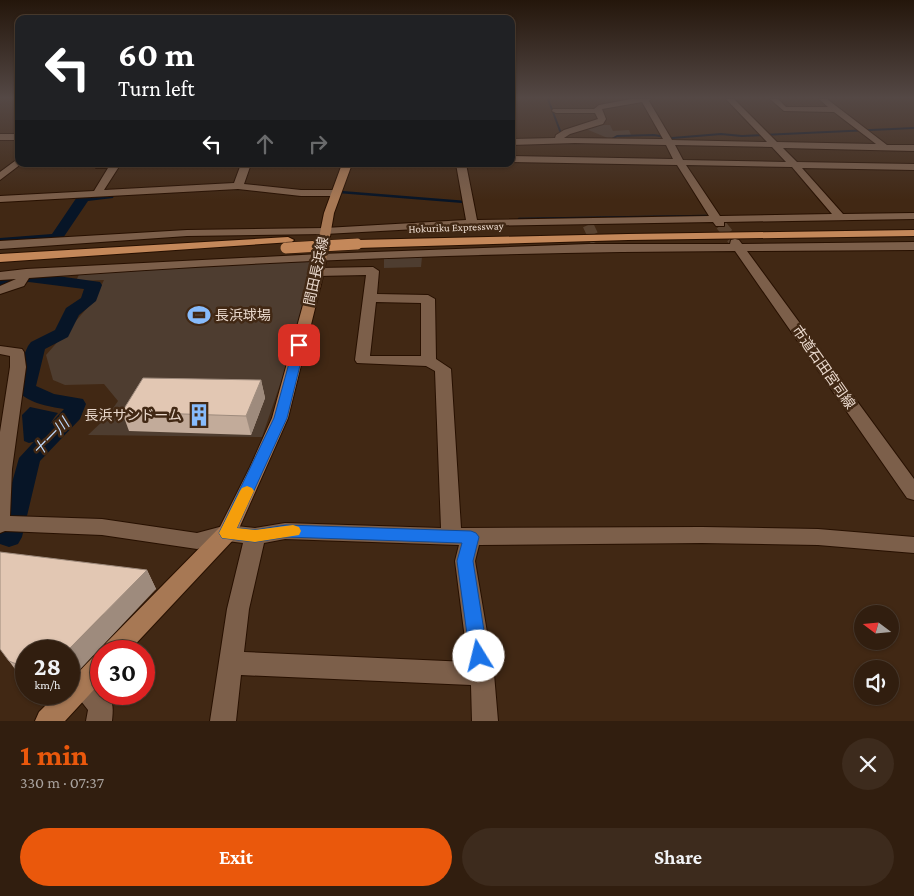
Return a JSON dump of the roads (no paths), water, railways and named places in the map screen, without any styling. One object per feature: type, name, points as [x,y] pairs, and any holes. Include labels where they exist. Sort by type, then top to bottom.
[{"type":"highway","name":"Hokuriku Expressway","points":[[0,258],[624,230],[914,226]]},
{"type":"highway","name":"Hokuriku Expressway","points":[[358,241],[914,233]]},
{"type":"highway","name":"Hokuriku Expressway","points":[[0,265],[287,244]]},
{"type":"main road","name":"間田長浜線","points":[[125,640],[227,533],[280,418],[320,265],[325,231],[346,167]]},
{"type":"main road","points":[[80,687],[90,676]]},
{"type":"main road","points":[[48,721],[63,705]]},
{"type":"street","points":[[556,140],[566,133]]},
{"type":"street","points":[[663,133],[680,163],[718,222]]},
{"type":"street","points":[[762,133],[795,165],[840,217]]},
{"type":"street","points":[[866,133],[886,148]]},
{"type":"street","points":[[0,137],[15,137]]},
{"type":"street","points":[[515,142],[667,139],[775,145],[914,148]]},
{"type":"street","points":[[515,159],[914,167]]},
{"type":"street","points":[[0,177],[15,164]]},
{"type":"street","points":[[97,194],[114,167]]},
{"type":"street","points":[[238,186],[245,167]]},
{"type":"street","points":[[462,167],[472,223]]},
{"type":"street","points":[[0,199],[238,186],[301,193],[336,194]]},
{"type":"street","points":[[0,245],[187,233],[325,231],[472,223],[718,222],[914,216]]},
{"type":"street","name":"市道石田宮司線","points":[[737,244],[914,493]]},
{"type":"street","points":[[0,276],[320,265],[598,245],[914,246]]},
{"type":"street","points":[[320,265],[373,271],[362,360],[429,361],[443,369],[461,536],[482,674],[485,721]]},
{"type":"street","points":[[0,290],[19,283],[24,276]]},
{"type":"street","points":[[371,298],[428,299],[429,361]]},
{"type":"street","points":[[0,350],[17,352],[18,367],[7,384],[0,523],[102,527],[197,541],[227,533],[255,536],[286,531],[461,536],[702,535],[818,537],[914,545]]},
{"type":"street","points":[[223,721],[238,609],[255,536]]},
{"type":"street","points":[[231,663],[482,674]]},
{"type":"street","points":[[80,693],[101,706],[99,721]]},
{"type":"water","points":[[30,407],[58,413],[45,435],[29,443],[24,441],[22,415]]},
{"type":"waterway","points":[[612,139],[617,136],[654,135],[672,138],[721,134],[742,136],[814,133]]},
{"type":"waterway","points":[[340,192],[465,202]]},
{"type":"waterway","name":"十一川","points":[[0,242],[56,238],[84,197],[108,195]]},
{"type":"waterway","points":[[519,219],[706,216]]},
{"type":"waterway","name":"十一川","points":[[0,280],[29,277],[73,284],[94,285],[88,301],[72,312],[62,333],[37,346],[33,355],[26,389],[50,400],[76,404],[73,414],[30,458],[9,537]]},
{"type":"tunnel","points":[[588,225],[596,242]]},
{"type":"tunnel","points":[[721,225],[734,241]]},
{"type":"place","name":"長浜球場","points":[[199,315]]},
{"type":"place","name":"長浜サンドーム","points":[[199,415]]}]
